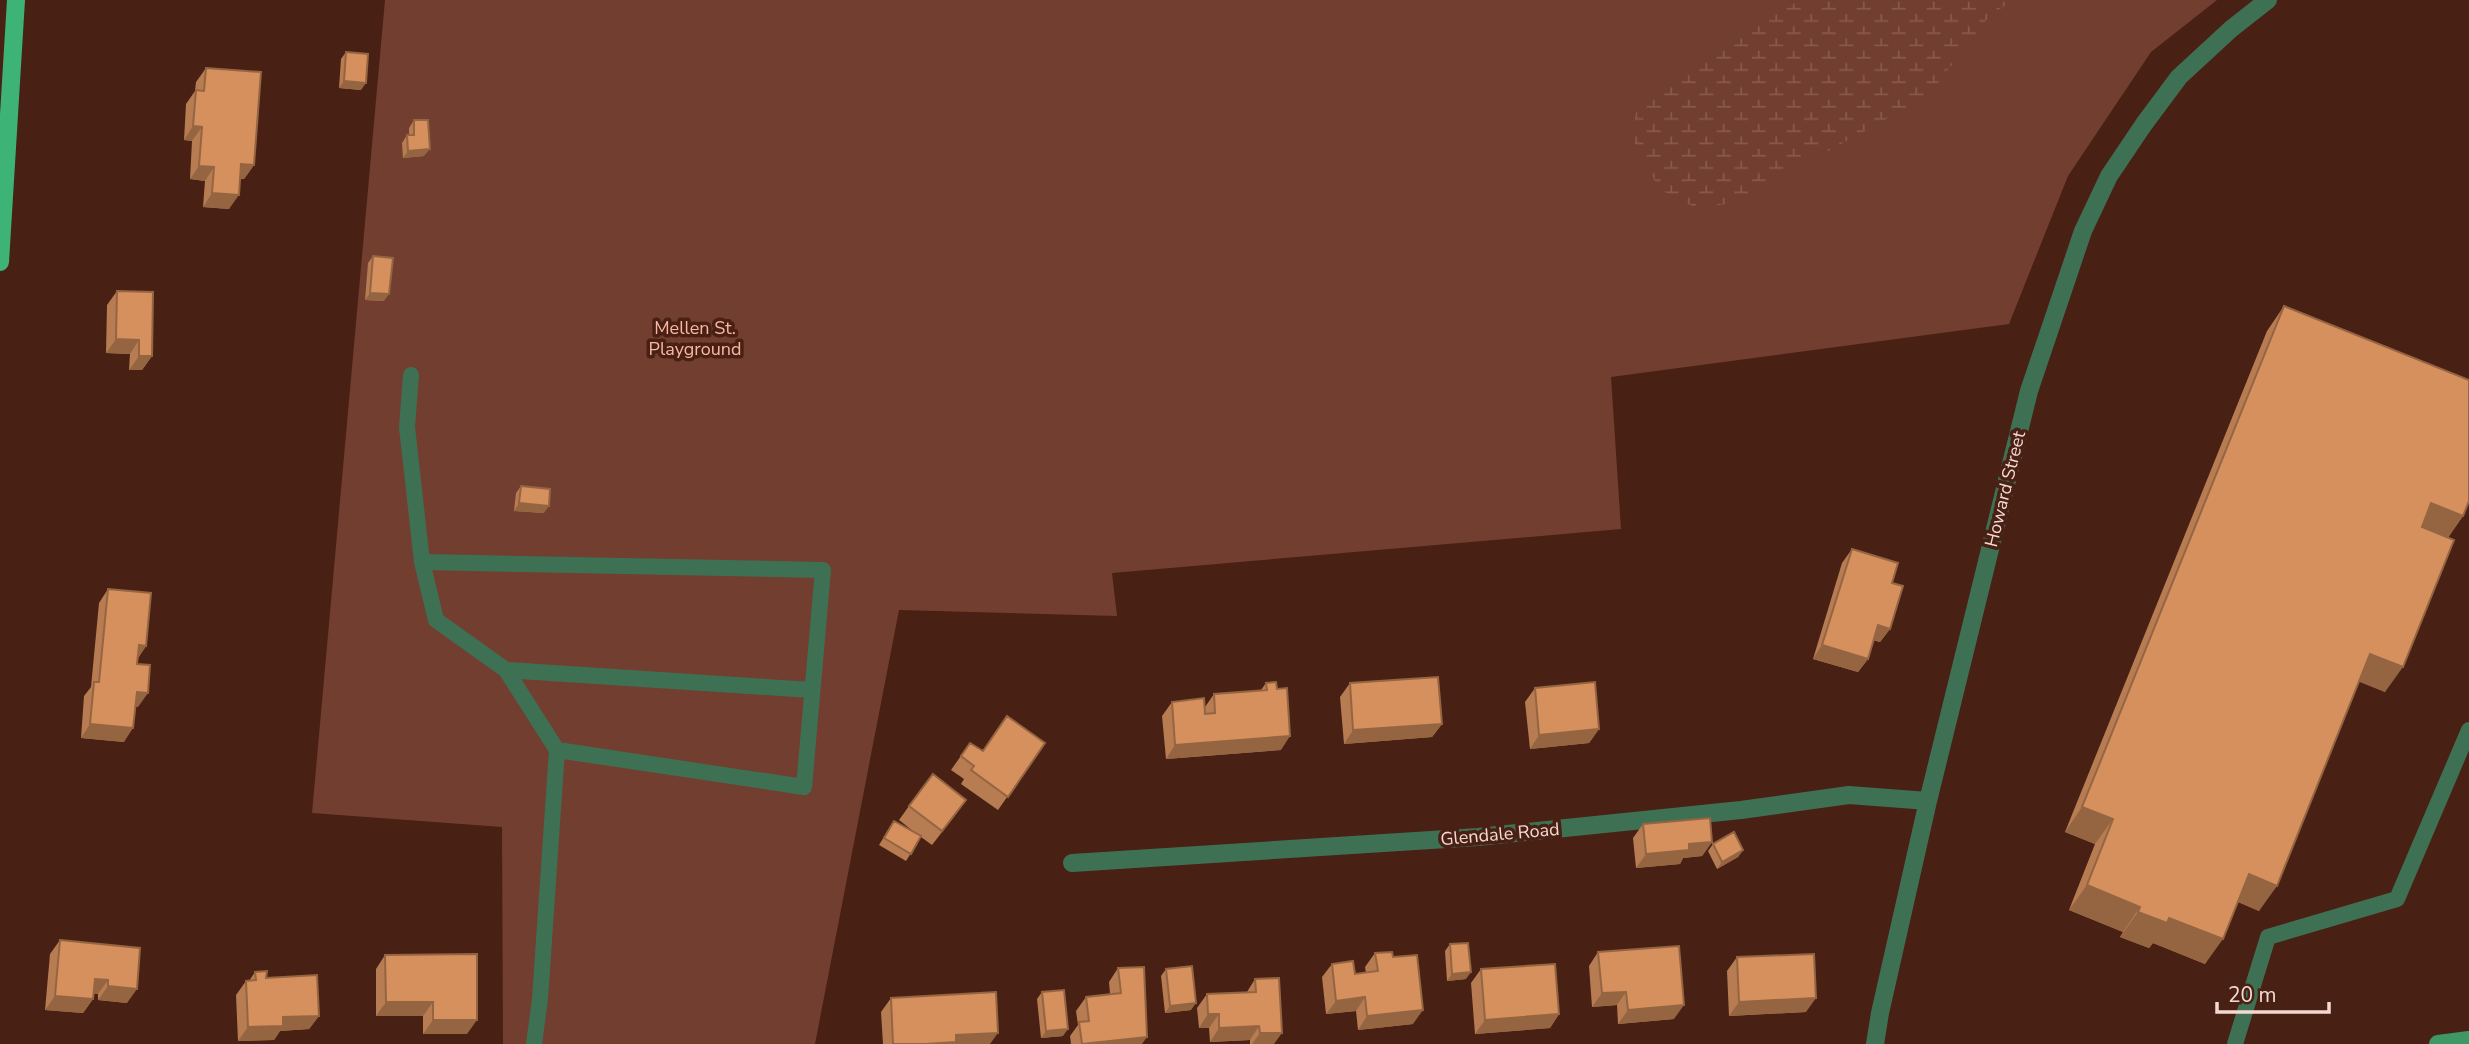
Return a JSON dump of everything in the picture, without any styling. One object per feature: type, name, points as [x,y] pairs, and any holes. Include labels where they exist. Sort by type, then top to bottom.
[{"type":"main road","points":[[0,262],[16,0]]},
{"type":"street","name":"Howard Street","points":[[1875,1044],[1927,801],[2029,391],[2083,231],[2109,176],[2179,77],[2231,29],[2268,0]]},
{"type":"street","name":"Glendale Road","points":[[1072,863],[1478,837],[1741,810],[1849,795],[1927,801]]},
{"type":"street","points":[[2438,1044],[2469,1040]]},
{"type":"lane","points":[[411,374],[407,427],[422,562],[436,620],[506,670],[557,750],[540,999],[534,1044]]},
{"type":"lane","points":[[422,562],[822,570],[804,787],[557,750]]},
{"type":"lane","points":[[506,670],[812,690]]},
{"type":"lane","points":[[2235,1044],[2267,937],[2398,899],[2469,730]]},
{"type":"green space","name":"Mellen St. Playground","points":[[385,0],[2217,0],[2151,52],[2068,176],[2009,324],[1611,377],[1621,529],[1112,573],[1117,616],[899,610],[815,1044],[503,1044],[502,827],[312,813]]},
{"type":"green space","points":[[1800,0],[2015,0],[1991,14],[1928,96],[1734,203],[1696,208],[1659,189],[1632,138],[1638,100]]},
{"type":"building","points":[[346,52],[368,54],[366,83],[344,81]]},
{"type":"building","points":[[206,68],[261,72],[254,165],[241,164],[239,195],[212,193],[214,167],[199,166],[202,127],[193,126],[196,90],[204,91]]},
{"type":"building","points":[[414,120],[428,120],[430,149],[408,151],[407,135],[414,135]]},
{"type":"building","points":[[373,256],[393,258],[389,294],[370,293]]},
{"type":"building","points":[[117,291],[153,292],[152,356],[139,356],[139,340],[116,339]]},
{"type":"building","points":[[2284,306],[2469,380],[2469,501],[2463,516],[2431,503],[2422,527],[2454,540],[2403,667],[2370,654],[2277,886],[2249,874],[2223,939],[2169,918],[2167,923],[2138,912],[2140,907],[2087,885],[2113,819],[2082,807]]},
{"type":"building","points":[[521,486],[550,489],[549,506],[519,503]]},
{"type":"building","points":[[1852,549],[1898,563],[1892,583],[1903,586],[1890,629],[1878,625],[1868,659],[1822,645]]},
{"type":"building","points":[[108,589],[151,593],[146,646],[139,645],[137,664],[150,665],[148,693],[137,692],[133,728],[90,724],[94,682],[99,682]]},
{"type":"building","points":[[1438,677],[1442,724],[1353,730],[1350,683]]},
{"type":"building","points":[[1276,682],[1277,689],[1287,688],[1290,736],[1175,745],[1172,702],[1204,698],[1205,714],[1215,713],[1214,694],[1267,690],[1266,683]]},
{"type":"building","points":[[1595,682],[1599,729],[1539,735],[1535,688]]},
{"type":"building","points":[[1007,716],[1045,743],[1008,797],[971,770],[974,766],[961,756],[970,743],[983,751]]},
{"type":"building","points":[[933,774],[966,800],[942,831],[909,806]]},
{"type":"building","points":[[1710,818],[1712,842],[1689,844],[1689,850],[1646,854],[1643,824]]},
{"type":"building","points":[[894,821],[921,836],[911,854],[884,838]]},
{"type":"building","points":[[1734,832],[1743,850],[1722,862],[1713,844]]},
{"type":"building","points":[[60,940],[140,948],[137,989],[108,986],[108,980],[95,979],[93,999],[55,996]]},
{"type":"building","points":[[1468,943],[1471,972],[1452,974],[1450,944]]},
{"type":"building","points":[[1679,946],[1684,1005],[1628,1010],[1626,992],[1602,993],[1598,952]]},
{"type":"building","points":[[1392,952],[1393,957],[1417,955],[1423,1010],[1367,1016],[1365,997],[1336,1001],[1332,964],[1353,961],[1355,974],[1378,971],[1375,953]]},
{"type":"building","points":[[477,954],[477,1020],[433,1020],[433,1002],[386,1002],[385,955]]},
{"type":"building","points":[[1814,954],[1816,998],[1739,1002],[1737,957]]},
{"type":"building","points":[[1555,964],[1559,1014],[1485,1020],[1481,969]]},
{"type":"building","points":[[1192,966],[1196,1003],[1170,1006],[1166,969]]},
{"type":"building","points":[[1144,967],[1147,1037],[1082,1044],[1079,1022],[1089,1021],[1086,997],[1121,993],[1118,968]]},
{"type":"building","points":[[267,971],[266,978],[317,975],[319,1016],[283,1017],[283,1026],[248,1027],[246,981],[256,980],[255,972]]},
{"type":"building","points":[[1279,978],[1282,1033],[1260,1033],[1259,1026],[1219,1028],[1219,1014],[1208,1014],[1207,994],[1256,992],[1255,979]]},
{"type":"building","points":[[1064,990],[1068,1029],[1046,1031],[1042,992]]},
{"type":"building","points":[[996,992],[998,1033],[956,1035],[956,1042],[893,1044],[891,998]]}]
